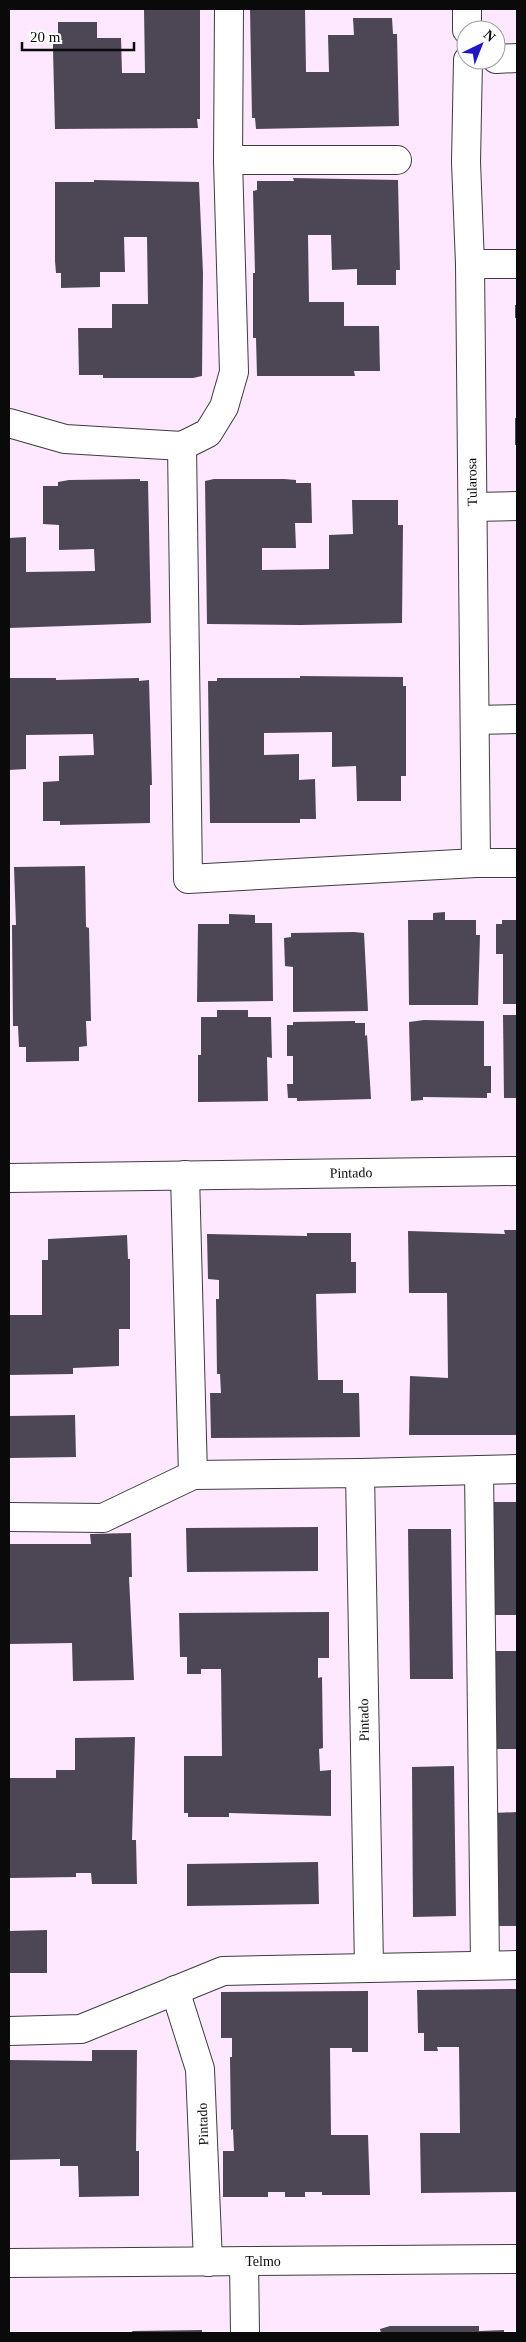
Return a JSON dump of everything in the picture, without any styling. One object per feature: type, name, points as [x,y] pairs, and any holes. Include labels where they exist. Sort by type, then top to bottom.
[{"type":"street","points":[[9,423],[65,439],[182,446],[208,433],[224,407],[234,372],[228,160],[229,9]]},
{"type":"street","name":"Tularosa","points":[[468,70],[466,162],[470,264],[476,863]]},
{"type":"street","points":[[228,160],[397,160]]},
{"type":"street","points":[[470,264],[517,264]]},
{"type":"street","points":[[182,446],[188,879],[476,863],[517,863]]},
{"type":"street","points":[[473,507],[517,506]]},
{"type":"street","points":[[475,720],[517,719]]},
{"type":"street","name":"Pintado","points":[[9,1178],[517,1171]]},
{"type":"street","points":[[185,1175],[193,1475]]},
{"type":"street","points":[[9,1517],[102,1518],[193,1475],[517,1469]]},
{"type":"street","points":[[479,1470],[485,1965]]},
{"type":"street","name":"Pintado","points":[[360,1473],[369,1967]]},
{"type":"street","points":[[9,2031],[80,2029],[224,1970],[517,1965]]},
{"type":"street","name":"Pintado","points":[[175,1990],[200,2069],[208,2262]]},
{"type":"street","name":"Telmo","points":[[9,2263],[517,2259]]},
{"type":"street","points":[[244,2261],[245,2333]]},
{"type":"building","points":[[144,9],[200,9],[200,119],[197,119],[198,128],[55,129],[53,39],[58,39],[58,22],[97,22],[97,38],[121,38],[122,73],[145,73]]},
{"type":"building","points":[[250,9],[305,9],[306,72],[329,72],[328,35],[354,35],[353,18],[392,18],[393,34],[397,34],[399,126],[256,129],[255,118],[252,118]]},
{"type":"building","points":[[293,178],[398,180],[400,270],[396,270],[396,285],[357,285],[357,269],[332,270],[331,235],[308,235],[309,302],[344,302],[344,326],[379,326],[380,371],[354,371],[355,376],[257,376],[256,338],[253,338],[253,273],[255,273],[253,191],[257,190],[257,181],[294,181]]},
{"type":"building","points":[[94,180],[199,182],[203,273],[202,376],[193,378],[103,378],[103,375],[79,375],[78,328],[112,328],[112,304],[148,304],[147,237],[124,237],[125,272],[100,272],[100,287],[61,288],[61,273],[56,273],[55,261],[55,182],[94,182]]},
{"type":"building","points":[[515,305],[517,305],[517,318],[515,318]]},
{"type":"building","points":[[515,418],[517,418],[517,445],[515,445]]},
{"type":"building","points":[[140,479],[140,481],[148,481],[151,623],[9,628],[9,538],[26,537],[26,572],[95,571],[94,549],[59,550],[59,525],[43,524],[43,486],[58,486],[58,482],[69,480]]},
{"type":"building","points":[[214,479],[284,479],[296,480],[296,483],[311,483],[312,523],[295,523],[296,548],[262,548],[262,570],[329,569],[329,535],[353,534],[352,500],[398,500],[398,525],[403,525],[402,623],[207,624],[205,481]]},
{"type":"building","points":[[300,676],[403,677],[403,686],[406,686],[406,776],[401,776],[401,801],[357,801],[356,766],[332,767],[332,732],[264,733],[264,755],[299,754],[299,780],[315,779],[316,819],[300,819],[300,823],[210,823],[208,681],[217,681],[217,678],[300,678]]},
{"type":"building","points":[[9,678],[56,678],[56,680],[139,678],[139,681],[149,680],[152,785],[150,785],[150,823],[60,825],[60,821],[43,821],[43,782],[59,781],[59,756],[94,755],[93,734],[26,735],[26,769],[9,770]]},
{"type":"building","points":[[85,866],[86,927],[89,928],[91,1021],[86,1021],[87,1046],[79,1047],[79,1061],[26,1062],[26,1047],[19,1047],[18,1026],[13,1026],[12,925],[16,925],[14,867]]},
{"type":"building","points":[[445,912],[445,920],[476,920],[476,935],[480,935],[478,1005],[409,1005],[408,920],[433,920],[433,913]]},
{"type":"building","points":[[229,914],[255,915],[255,923],[272,923],[273,1001],[197,1002],[198,924],[229,924]]},
{"type":"building","points":[[502,920],[517,920],[517,1004],[503,1004],[503,954],[496,954],[496,924],[502,924]]},
{"type":"building","points":[[291,933],[364,933],[368,1011],[293,1012],[293,967],[285,966],[284,938],[291,937]]},
{"type":"building","points":[[217,1010],[248,1010],[248,1017],[271,1017],[272,1058],[267,1057],[268,1101],[198,1102],[198,1055],[201,1055],[201,1017],[217,1017]]},
{"type":"building","points":[[503,1015],[517,1015],[517,1098],[504,1098]]},
{"type":"building","points":[[424,1020],[484,1021],[484,1066],[491,1066],[491,1093],[487,1093],[487,1098],[423,1097],[423,1100],[411,1101],[409,1022]]},
{"type":"building","points":[[355,1021],[355,1023],[365,1023],[371,1099],[297,1101],[297,1098],[288,1098],[287,1084],[293,1084],[293,1056],[287,1056],[287,1025],[293,1025],[293,1022]]},
{"type":"building","points":[[504,1230],[517,1230],[517,1435],[409,1435],[410,1376],[448,1378],[447,1293],[409,1293],[408,1231],[505,1234]]},
{"type":"building","points":[[307,1233],[351,1233],[351,1262],[356,1262],[356,1293],[316,1294],[318,1380],[343,1380],[343,1393],[359,1393],[360,1437],[211,1438],[210,1393],[221,1393],[220,1374],[217,1374],[216,1299],[219,1299],[219,1280],[208,1279],[207,1234],[307,1236]]},
{"type":"building","points":[[127,1235],[128,1259],[130,1259],[130,1329],[119,1329],[119,1366],[73,1368],[73,1374],[9,1375],[9,1315],[42,1315],[42,1260],[48,1260],[48,1239]]},
{"type":"building","points":[[75,1415],[76,1457],[9,1458],[9,1416]]},
{"type":"building","points":[[491,1502],[517,1502],[517,1615],[492,1615]]},
{"type":"building","points":[[318,1527],[318,1571],[187,1572],[186,1528]]},
{"type":"building","points":[[408,1529],[451,1529],[453,1679],[410,1679]]},
{"type":"building","points":[[131,1533],[132,1577],[129,1577],[134,1680],[73,1681],[72,1643],[9,1644],[9,1544],[91,1544],[90,1534]]},
{"type":"building","points":[[329,1612],[329,1658],[318,1658],[318,1678],[322,1677],[323,1748],[319,1749],[320,1771],[331,1770],[331,1816],[229,1813],[229,1817],[188,1817],[188,1813],[184,1813],[184,1756],[222,1756],[221,1669],[201,1669],[201,1674],[187,1674],[187,1657],[180,1657],[179,1613]]},
{"type":"building","points":[[492,1651],[517,1651],[517,1749],[494,1749]]},
{"type":"building","points":[[135,1737],[132,1840],[136,1840],[137,1884],[92,1884],[91,1873],[76,1873],[76,1877],[9,1878],[9,1778],[56,1778],[56,1770],[75,1770],[75,1738]]},
{"type":"building","points":[[454,1766],[456,1916],[413,1917],[412,1767]]},
{"type":"building","points":[[517,1812],[517,1926],[495,1926],[493,1813]]},
{"type":"building","points":[[318,1862],[319,1904],[187,1906],[187,1864]]},
{"type":"building","points":[[47,1930],[47,1973],[9,1973],[9,1931]]},
{"type":"building","points":[[517,1989],[517,2192],[421,2193],[420,2133],[460,2133],[459,2047],[437,2047],[438,2051],[424,2051],[424,2033],[418,2033],[417,1990]]},
{"type":"building","points":[[368,1991],[368,2052],[352,2052],[352,2048],[330,2048],[331,2135],[368,2135],[370,2195],[322,2195],[322,2192],[305,2192],[305,2197],[285,2197],[285,2192],[268,2192],[268,2197],[223,2197],[223,2151],[234,2151],[233,2129],[231,2130],[230,2057],[232,2057],[232,2038],[221,2038],[221,1992]]},
{"type":"building","points":[[92,2050],[137,2050],[136,2151],[139,2151],[139,2196],[79,2197],[78,2166],[60,2166],[60,2159],[9,2160],[9,2060],[92,2061]]},
{"type":"building","points":[[390,2326],[479,2326],[479,2331],[504,2330],[504,2333],[381,2333],[380,2329]]},
{"type":"building","points":[[202,2330],[202,2333],[133,2333],[132,2331]]}]
